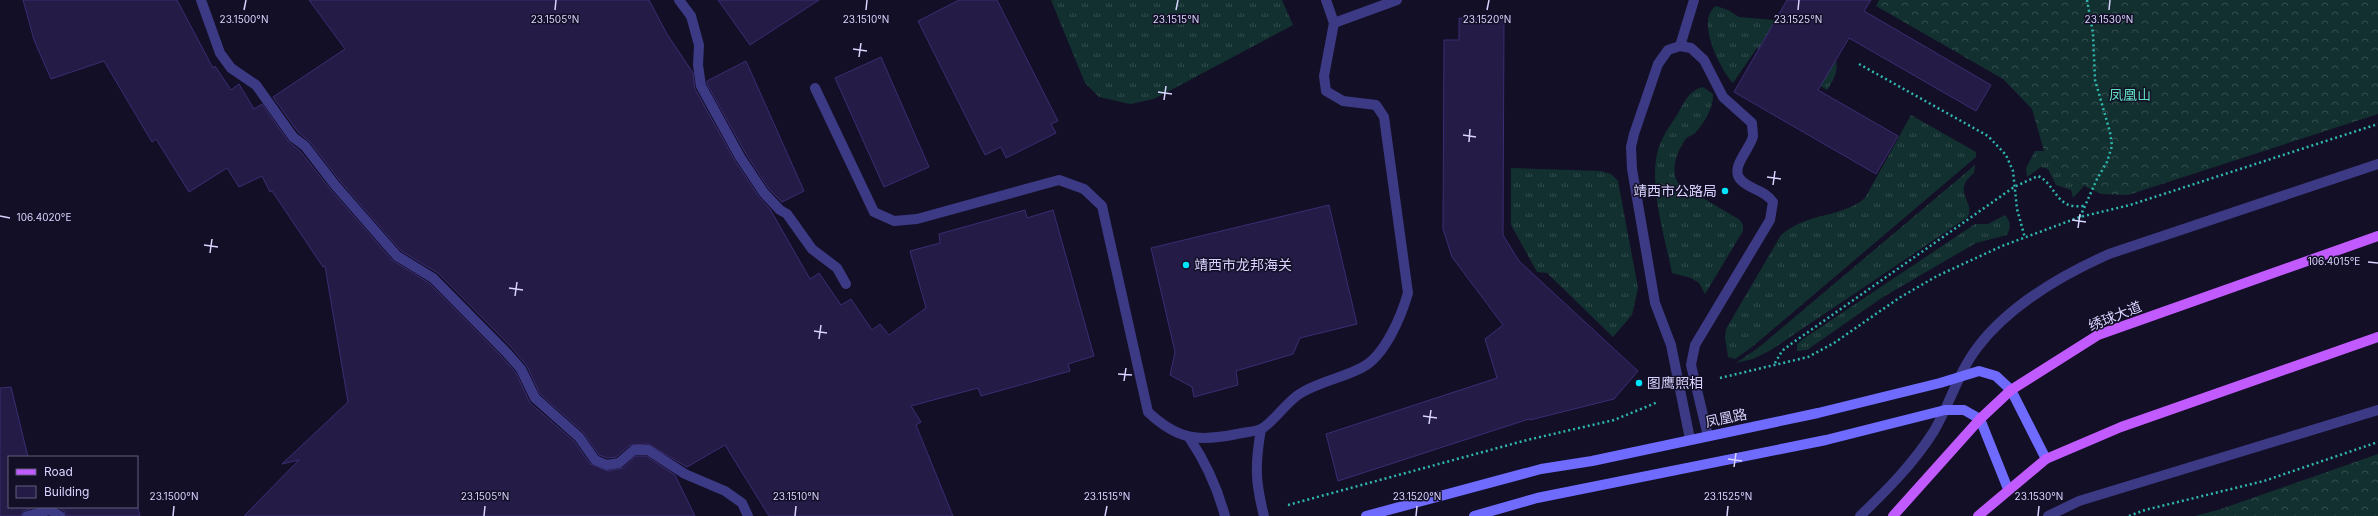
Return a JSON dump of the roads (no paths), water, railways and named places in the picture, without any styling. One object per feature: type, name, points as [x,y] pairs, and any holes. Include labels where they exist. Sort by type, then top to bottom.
[{"type":"main road","name":"绣球大道","points":[[1893,516],[1980,419],[2011,390],[2098,335],[2378,236]]},
{"type":"main road","points":[[1978,516],[2008,489],[2046,459],[2121,427],[2378,337]]},
{"type":"main road","name":"凤凰路","points":[[1366,516],[1541,469],[1592,461],[1818,413],[1979,372],[1996,376],[2011,390],[2046,459]]},
{"type":"main road","points":[[1474,516],[1537,498],[1826,440],[1945,410],[1964,410],[1980,419],[2008,489]]},
{"type":"street","points":[[201,0],[220,53],[231,68],[256,85],[293,137],[305,146],[335,185],[397,256],[433,278],[507,353],[521,369],[534,398],[579,437],[595,460],[607,465],[619,463],[634,450],[648,450],[686,474],[725,491],[742,503],[748,516]]},
{"type":"street","points":[[679,0],[691,16],[699,44],[698,65],[701,86],[740,157],[764,193],[780,210],[787,214],[812,250],[837,268],[846,284]]},
{"type":"street","points":[[815,88],[874,212],[894,221],[917,219],[1059,180],[1084,189],[1102,206],[1148,412],[1163,426],[1190,439],[1223,437],[1261,429],[1294,397],[1313,385],[1364,367],[1385,345],[1400,319],[1408,294],[1384,117],[1376,105],[1343,101],[1326,91],[1324,76],[1334,23],[1326,0]]},
{"type":"street","points":[[1334,23],[1397,0]]},
{"type":"street","points":[[1680,46],[1694,0]]},
{"type":"street","points":[[1690,439],[1671,345],[1655,303],[1632,169],[1631,147],[1658,64],[1668,50],[1680,46],[1691,48],[1704,60],[1723,97],[1752,123],[1753,136],[1739,165],[1738,174],[1740,180],[1768,195],[1773,202],[1770,220],[1695,345],[1691,365],[1697,384],[1708,436]]},
{"type":"street","points":[[1860,516],[1919,454],[1945,410],[1960,376],[1977,348],[2000,323],[2028,300],[2076,268],[2109,254],[2378,164]]},
{"type":"street","points":[[2048,516],[2080,501],[2378,410]]},
{"type":"street","points":[[1261,429],[1255,461],[1256,483],[1263,514]]},
{"type":"street","points":[[1190,439],[1204,460],[1216,486],[1225,516]]},
{"type":"street","points":[[27,516],[50,510],[60,516]]},
{"type":"place","name":"靖西市公路局","points":[[1725,191]]},
{"type":"place","name":"靖西市龙邦海关","points":[[1186,265]]},
{"type":"place","name":"图鹰照相","points":[[1639,383]]},
{"type":"park label","name":"凤凰山","points":[[2130,95]]}]
